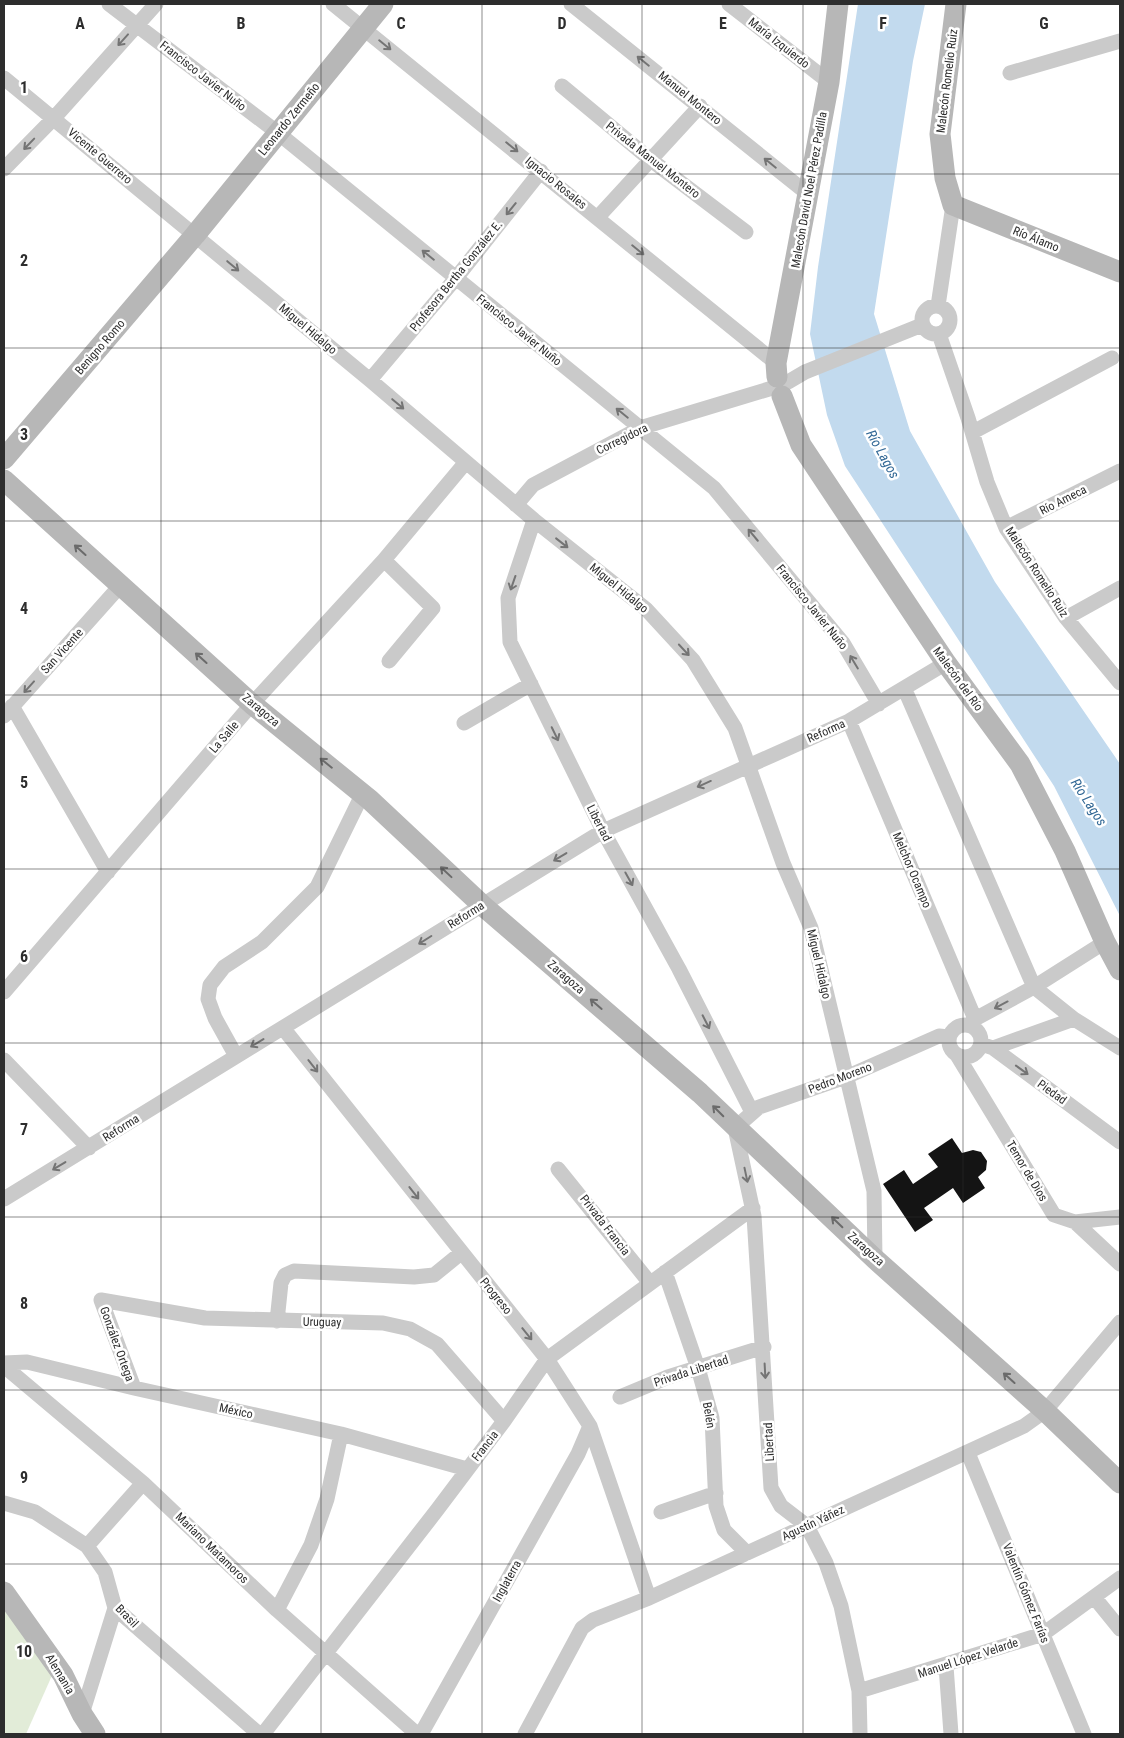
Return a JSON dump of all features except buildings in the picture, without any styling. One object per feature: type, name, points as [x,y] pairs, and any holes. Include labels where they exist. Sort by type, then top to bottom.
[{"type":"street","name":"Francisco Javier Nuño","points":[[109,4],[278,133],[714,488],[843,643],[879,704]]},
{"type":"street","points":[[4,169],[54,118],[156,4]]},
{"type":"street","name":"Ignacio Rosales","points":[[334,4],[598,217],[783,380]]},
{"type":"street","name":"Leonardo Zermeño","points":[[196,235],[383,4]]},
{"type":"street","name":"Manuel Montero","points":[[571,4],[808,194]]},
{"type":"street","name":"María Izquierdo","points":[[728,4],[829,82]]},
{"type":"street","name":"Malecón David Noel Pérez Padilla","points":[[783,380],[808,194],[829,82],[838,4]]},
{"type":"street","name":"Malecón Romelio Ruiz","points":[[938,306],[953,205],[945,178],[940,134],[956,4]]},
{"type":"street","points":[[1010,73],[1120,41]]},
{"type":"street","name":"Vicente Guerrero","points":[[4,78],[196,235]]},
{"type":"street","name":"Privada Manuel Montero","points":[[562,86],[650,160],[746,232]]},
{"type":"street","points":[[598,217],[700,106]]},
{"type":"street","name":"Profesora Bertha González E.","points":[[370,380],[456,278],[541,171]]},
{"type":"street","name":"Río Álamo","points":[[953,205],[1120,272]]},
{"type":"street","name":"Miguel Hidalgo","points":[[196,235],[534,520],[646,609],[693,660],[735,728],[783,863],[811,928],[874,1191],[874,1259]]},
{"type":"street","name":"Benigno Romo","points":[[4,459],[196,235]]},
{"type":"street","points":[[938,306],[947,311],[950,320],[947,329],[939,334],[931,334],[922,325],[922,320],[925,311],[938,306]]},
{"type":"street","name":"Corregidora","points":[[516,505],[533,484],[640,428],[783,380],[922,325]]},
{"type":"street","name":"Malecón Romelio Ruiz","points":[[939,334],[973,432],[987,482],[1006,528],[1066,618],[1120,683]]},
{"type":"street","points":[[973,432],[1112,358]]},
{"type":"street","name":"Malecón del Río","points":[[783,380],[801,445],[946,664],[1020,764],[1065,851],[1105,942],[1120,970]]},
{"type":"street","name":"La Salle","points":[[4,992],[252,704],[384,560],[466,462]]},
{"type":"street","name":"Río Ameca","points":[[1006,528],[1120,471]]},
{"type":"street","name":"Zaragoza","points":[[4,480],[252,704],[363,793],[482,905],[700,1093],[735,1128],[776,1162],[874,1259],[1045,1411],[1120,1483]]},
{"type":"street","name":"Libertad","points":[[534,520],[508,598],[510,642],[603,831],[678,968],[752,1112]]},
{"type":"street","points":[[384,560],[433,608],[389,661]]},
{"type":"street","name":"San Vicente","points":[[8,711],[120,586]]},
{"type":"street","points":[[1066,618],[1120,588]]},
{"type":"street","name":"Reforma","points":[[4,1199],[603,831],[850,721],[946,664]]},
{"type":"street","points":[[464,723],[531,684]]},
{"type":"street","points":[[904,690],[1034,988],[1074,1018],[1120,1048]]},
{"type":"street","points":[[8,711],[108,872]]},
{"type":"street","name":"Melchor Ocampo","points":[[850,721],[973,1022]]},
{"type":"street","points":[[236,1056],[215,1018],[208,999],[210,985],[224,966],[262,942],[317,887],[363,793]]},
{"type":"street","points":[[1074,1018],[987,1046],[972,1056],[962,1057],[957,1055],[950,1047],[949,1037],[955,1028],[973,1022],[1034,988],[1105,942]]},
{"type":"street","points":[[973,1022],[987,1046]]},
{"type":"street","name":"Progreso","points":[[283,1028],[547,1359],[590,1426],[649,1598]]},
{"type":"street","name":"Pedro Moreno","points":[[735,1128],[758,1107],[846,1077],[939,1036],[949,1037]]},
{"type":"street","name":"Piedad","points":[[987,1046],[1120,1142]]},
{"type":"street","name":"Temor de Dios","points":[[957,1055],[1054,1216],[1075,1222],[1120,1264]]},
{"type":"street","points":[[4,1060],[89,1148]]},
{"type":"street","name":"Libertad","points":[[735,1128],[753,1208],[764,1348],[771,1488],[781,1506],[807,1526],[826,1563],[841,1606],[858,1691],[860,1734]]},
{"type":"street","name":"Privada Francia","points":[[558,1169],[650,1283]]},
{"type":"street","name":"Francia","points":[[263,1734],[504,1421],[547,1359],[753,1208]]},
{"type":"street","points":[[1075,1222],[1120,1217]]},
{"type":"street","points":[[277,1321],[281,1283],[285,1274],[294,1271],[414,1277],[434,1275],[461,1253]]},
{"type":"street","name":"Belén","points":[[665,1272],[698,1368],[712,1418],[716,1506],[724,1530],[748,1554]]},
{"type":"street","name":"Uruguay","points":[[101,1300],[205,1318],[382,1323],[410,1329],[437,1344],[504,1421]]},
{"type":"street","name":"González Ortega","points":[[101,1300],[134,1388]]},
{"type":"street","name":"Agustín Yáñez","points":[[526,1734],[582,1628],[593,1620],[649,1598],[748,1554],[1024,1426],[1045,1411],[1120,1322]]},
{"type":"street","name":"Privada Libertad","points":[[620,1397],[668,1376],[764,1348]]},
{"type":"street","name":"México","points":[[4,1364],[27,1362],[341,1434],[467,1469]]},
{"type":"street","name":"Mariano Matamoros","points":[[4,1364],[143,1483],[277,1610],[419,1734]]},
{"type":"street","name":"Inglaterra","points":[[419,1734],[578,1454],[590,1426]]},
{"type":"street","points":[[277,1610],[311,1545],[327,1499],[341,1434]]},
{"type":"street","name":"Valentín Gómez Farías","points":[[968,1453],[1084,1734]]},
{"type":"street","points":[[86,1546],[143,1483]]},
{"type":"street","points":[[662,1512],[716,1493]]},
{"type":"street","name":"Brasil","points":[[4,1503],[35,1512],[86,1546],[105,1572],[115,1608],[259,1734]]},
{"type":"street","name":"Manuel López Velarde","points":[[858,1691],[946,1666],[1043,1634],[1120,1578]]},
{"type":"street","name":"Alemania","points":[[4,1592],[63,1675],[82,1714],[95,1734]]},
{"type":"street","points":[[1094,1597],[1120,1629]]},
{"type":"street","points":[[82,1714],[115,1608]]},
{"type":"street","points":[[946,1666],[951,1734]]},
{"type":"green space","points":[[4,1602],[54,1671],[26,1734],[4,1734]]},
{"type":"water","name":"Río Lagos","points":[[858,4],[925,4],[913,61],[874,314],[910,431],[995,582],[1120,764],[1120,916],[1054,786],[845,466],[827,415],[810,334],[818,267]]}]
